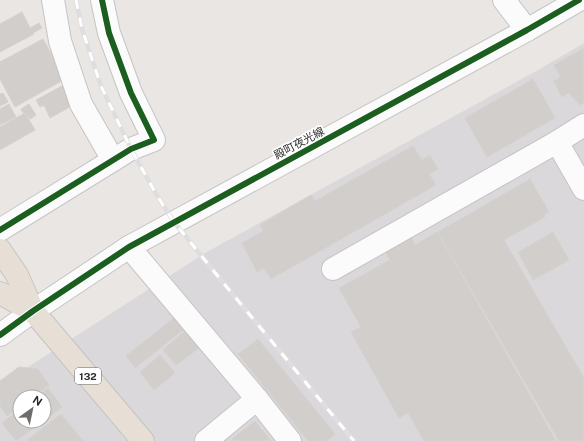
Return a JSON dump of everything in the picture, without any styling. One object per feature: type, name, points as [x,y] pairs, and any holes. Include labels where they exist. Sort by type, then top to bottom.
[{"type":"highway","name":"132","points":[[0,250],[17,275],[34,311],[144,441]]},
{"type":"highway","name":"132","points":[[0,293],[34,311]]},
{"type":"street","points":[[53,0],[60,42],[81,104],[114,160]]},
{"type":"street","points":[[0,230],[131,149],[154,140],[131,93],[109,33],[102,0]]},
{"type":"street","points":[[504,0],[527,30]]},
{"type":"street","name":"殿町夜光線","points":[[0,335],[129,247],[527,30],[579,0]]},
{"type":"street","points":[[333,269],[557,142],[584,125]]},
{"type":"street","points":[[557,142],[584,189]]},
{"type":"street","points":[[129,247],[257,399],[290,441]]},
{"type":"street","points":[[206,441],[257,399]]},
{"type":"shaded area","points":[[584,43],[584,441],[0,441],[0,385],[205,253],[540,69]]},
{"type":"building","points":[[22,12],[30,28],[39,23],[42,28],[33,33],[34,34],[0,52],[0,24]]},
{"type":"building","points":[[43,39],[65,79],[15,107],[0,79],[0,62]]},
{"type":"building","points":[[584,48],[584,103],[580,105],[569,93],[562,97],[554,81],[561,77],[554,65]]},
{"type":"building","points":[[533,79],[555,118],[487,157],[465,118]]},
{"type":"building","points":[[64,85],[75,104],[50,118],[44,105],[40,107],[36,100]]},
{"type":"building","points":[[3,93],[8,102],[0,106],[0,94]]},
{"type":"building","points":[[9,104],[16,117],[0,125],[0,109]]},
{"type":"building","points":[[29,104],[36,115],[30,119],[21,109]]},
{"type":"building","points":[[25,113],[35,130],[0,150],[0,127]]},
{"type":"building","points":[[413,146],[422,160],[430,155],[438,169],[429,174],[436,185],[271,279],[264,268],[257,272],[242,243],[263,231],[260,225],[311,195],[315,201]]},
{"type":"building","points":[[530,179],[549,212],[544,214],[545,217],[504,240],[584,378],[584,441],[559,441],[438,232]]},
{"type":"building","points":[[437,232],[556,441],[424,441],[408,413],[399,418],[351,332],[361,327],[339,288],[390,260],[384,249],[410,235],[415,245]]},
{"type":"building","points":[[553,232],[569,260],[533,280],[518,252]]},
{"type":"building","points":[[175,317],[184,329],[135,368],[126,356]]},
{"type":"building","points":[[185,331],[199,348],[176,365],[163,350]]},
{"type":"building","points":[[258,339],[335,434],[327,441],[308,441],[238,354]]},
{"type":"building","points":[[160,355],[175,373],[154,390],[140,372]]},
{"type":"building","points":[[19,367],[38,369],[49,385],[44,389],[12,389],[12,413],[7,416],[0,406],[0,381]]},
{"type":"building","points":[[52,393],[62,407],[52,415]]},
{"type":"building","points":[[61,414],[83,441],[26,441],[42,429],[52,429],[52,421]]},
{"type":"building","points":[[12,415],[12,429],[32,429],[16,441],[2,423]]},
{"type":"building","points":[[255,421],[271,441],[234,441],[232,439]]},
{"type":"railway","points":[[76,0],[82,29],[101,86],[131,149],[156,194],[174,222],[354,441]]},
{"type":"cycle path","points":[[0,230],[131,149],[154,140],[131,93],[109,33],[102,0]]},
{"type":"cycle path","points":[[0,335],[33,311],[129,247],[527,30],[579,0]]}]
